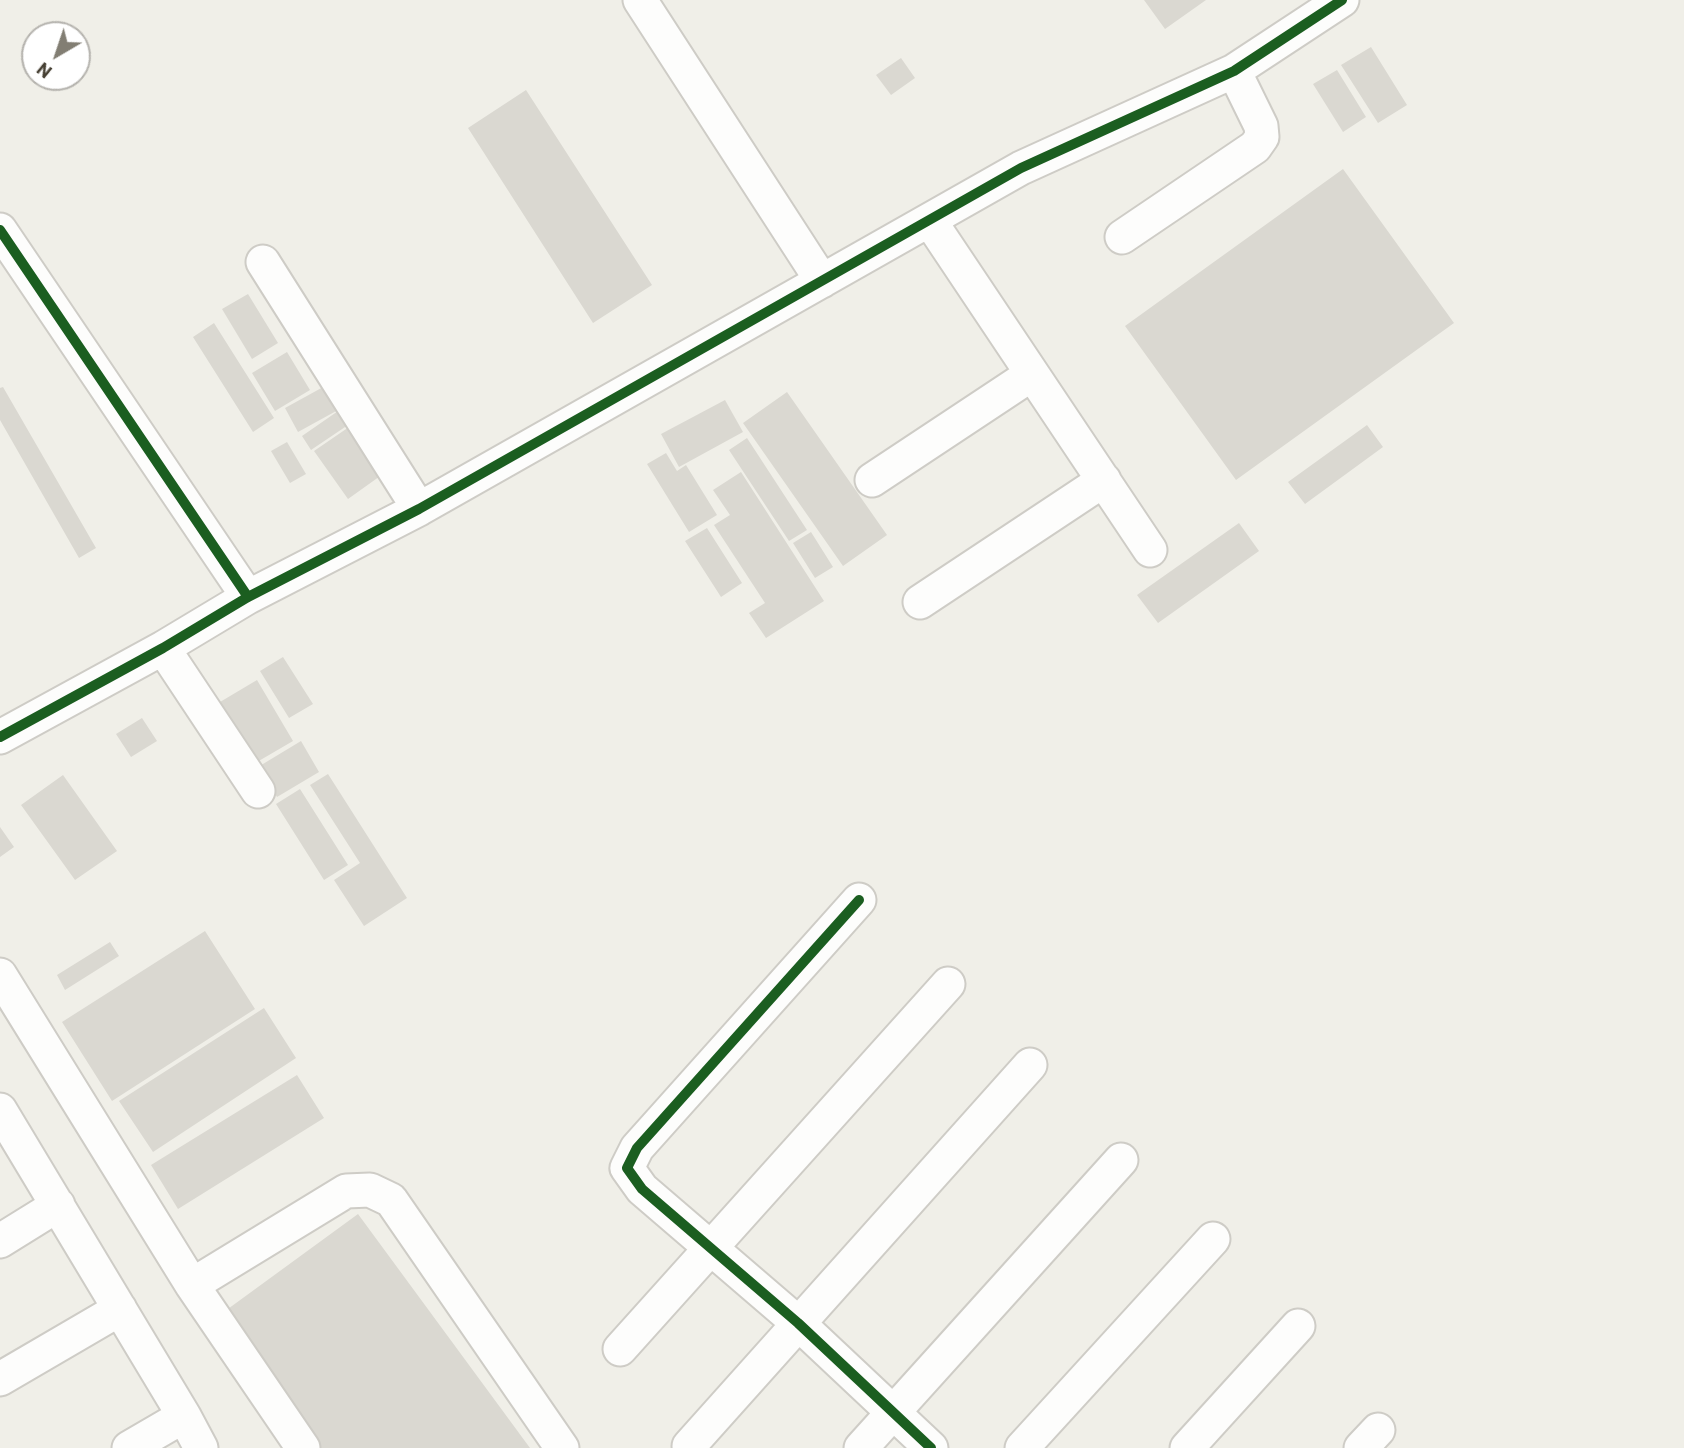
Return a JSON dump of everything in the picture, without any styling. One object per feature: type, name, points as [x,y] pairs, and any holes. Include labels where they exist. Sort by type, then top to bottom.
[{"type":"street","points":[[640,0],[822,281]]},
{"type":"street","points":[[0,737],[163,648],[248,597],[419,509],[1021,168],[1234,71],[1342,0]]},
{"type":"street","points":[[1122,237],[1255,147],[1262,137],[1262,126],[1234,71]]},
{"type":"street","points":[[930,220],[1150,550]]},
{"type":"street","points":[[0,230],[248,597]]},
{"type":"street","points":[[263,262],[419,509]]},
{"type":"street","points":[[872,480],[1032,374]]},
{"type":"street","points":[[920,602],[1104,481]]},
{"type":"street","points":[[163,648],[258,791]]},
{"type":"street","points":[[859,900],[637,1148],[627,1168],[642,1189],[798,1323],[931,1448]]},
{"type":"street","points":[[0,975],[192,1285],[303,1448]]},
{"type":"street","points":[[620,1349],[948,984]]},
{"type":"street","points":[[689,1446],[1030,1065]]},
{"type":"street","points":[[0,1110],[201,1448]]},
{"type":"street","points":[[861,1448],[1121,1160]]},
{"type":"street","points":[[192,1285],[346,1191],[370,1190],[391,1200],[562,1448]]},
{"type":"street","points":[[0,1241],[58,1205]]},
{"type":"street","points":[[1022,1448],[1213,1239]]},
{"type":"street","points":[[0,1379],[120,1309]]},
{"type":"street","points":[[1187,1448],[1298,1326]]},
{"type":"street","points":[[129,1448],[184,1416]]},
{"type":"building","points":[[1144,0],[1206,0],[1165,29]]},
{"type":"building","points":[[1371,47],[1407,105],[1378,123],[1341,65]]},
{"type":"building","points":[[901,58],[915,78],[891,95],[876,75]]},
{"type":"building","points":[[1337,70],[1366,117],[1343,132],[1313,84]]},
{"type":"building","points":[[526,90],[652,285],[593,323],[468,128]]},
{"type":"building","points":[[1343,169],[1454,323],[1236,480],[1125,326]]},
{"type":"building","points":[[248,294],[278,343],[252,359],[222,309]]},
{"type":"building","points":[[214,323],[274,418],[253,432],[193,337]]},
{"type":"building","points":[[287,352],[310,390],[275,411],[252,373]]},
{"type":"building","points":[[325,386],[338,410],[298,432],[285,408]]},
{"type":"building","points":[[3,387],[96,548],[79,558],[0,420],[0,388]]},
{"type":"building","points":[[787,392],[887,535],[843,566],[743,423]]},
{"type":"building","points":[[725,400],[743,432],[679,467],[661,434]]},
{"type":"building","points":[[341,409],[351,423],[311,450],[302,436]]},
{"type":"building","points":[[1367,425],[1383,447],[1305,504],[1288,482]]},
{"type":"building","points":[[349,427],[383,474],[348,499],[314,451]]},
{"type":"building","points":[[747,438],[807,530],[789,541],[729,450]]},
{"type":"building","points":[[287,442],[306,474],[290,483],[271,451]]},
{"type":"building","points":[[666,453],[677,471],[686,465],[717,515],[689,532],[647,464]]},
{"type":"building","points":[[741,472],[824,601],[766,638],[749,613],[765,603],[714,525],[730,515],[713,490]]},
{"type":"building","points":[[1239,523],[1259,551],[1158,623],[1137,595]]},
{"type":"building","points":[[707,528],[742,583],[721,597],[685,541]]},
{"type":"building","points":[[811,532],[833,567],[815,578],[793,543]]},
{"type":"building","points":[[283,657],[313,704],[289,718],[260,671]]},
{"type":"building","points":[[257,680],[293,741],[257,762],[220,702]]},
{"type":"building","points":[[142,718],[157,741],[131,757],[116,734]]},
{"type":"building","points":[[301,741],[319,772],[277,797],[258,767]]},
{"type":"building","points":[[328,774],[407,898],[364,926],[334,880],[360,863],[310,785]]},
{"type":"building","points":[[63,775],[117,851],[75,880],[21,805]]},
{"type":"building","points":[[300,789],[348,865],[324,880],[276,804]]},
{"type":"building","points":[[0,827],[14,847],[0,857]]},
{"type":"building","points":[[205,931],[255,1009],[112,1101],[62,1022]]},
{"type":"building","points":[[110,942],[119,956],[65,990],[57,975]]},
{"type":"building","points":[[264,1008],[296,1058],[153,1152],[119,1101]]},
{"type":"building","points":[[297,1075],[324,1118],[178,1209],[151,1165]]},
{"type":"building","points":[[358,1214],[530,1448],[319,1448],[221,1314]]},
{"type":"cycle path","points":[[0,737],[163,648],[248,597],[419,509],[1021,168],[1234,71],[1342,0]]},
{"type":"cycle path","points":[[0,230],[248,597]]},
{"type":"cycle path","points":[[859,900],[637,1148],[627,1168],[642,1189],[798,1323],[931,1448]]}]
